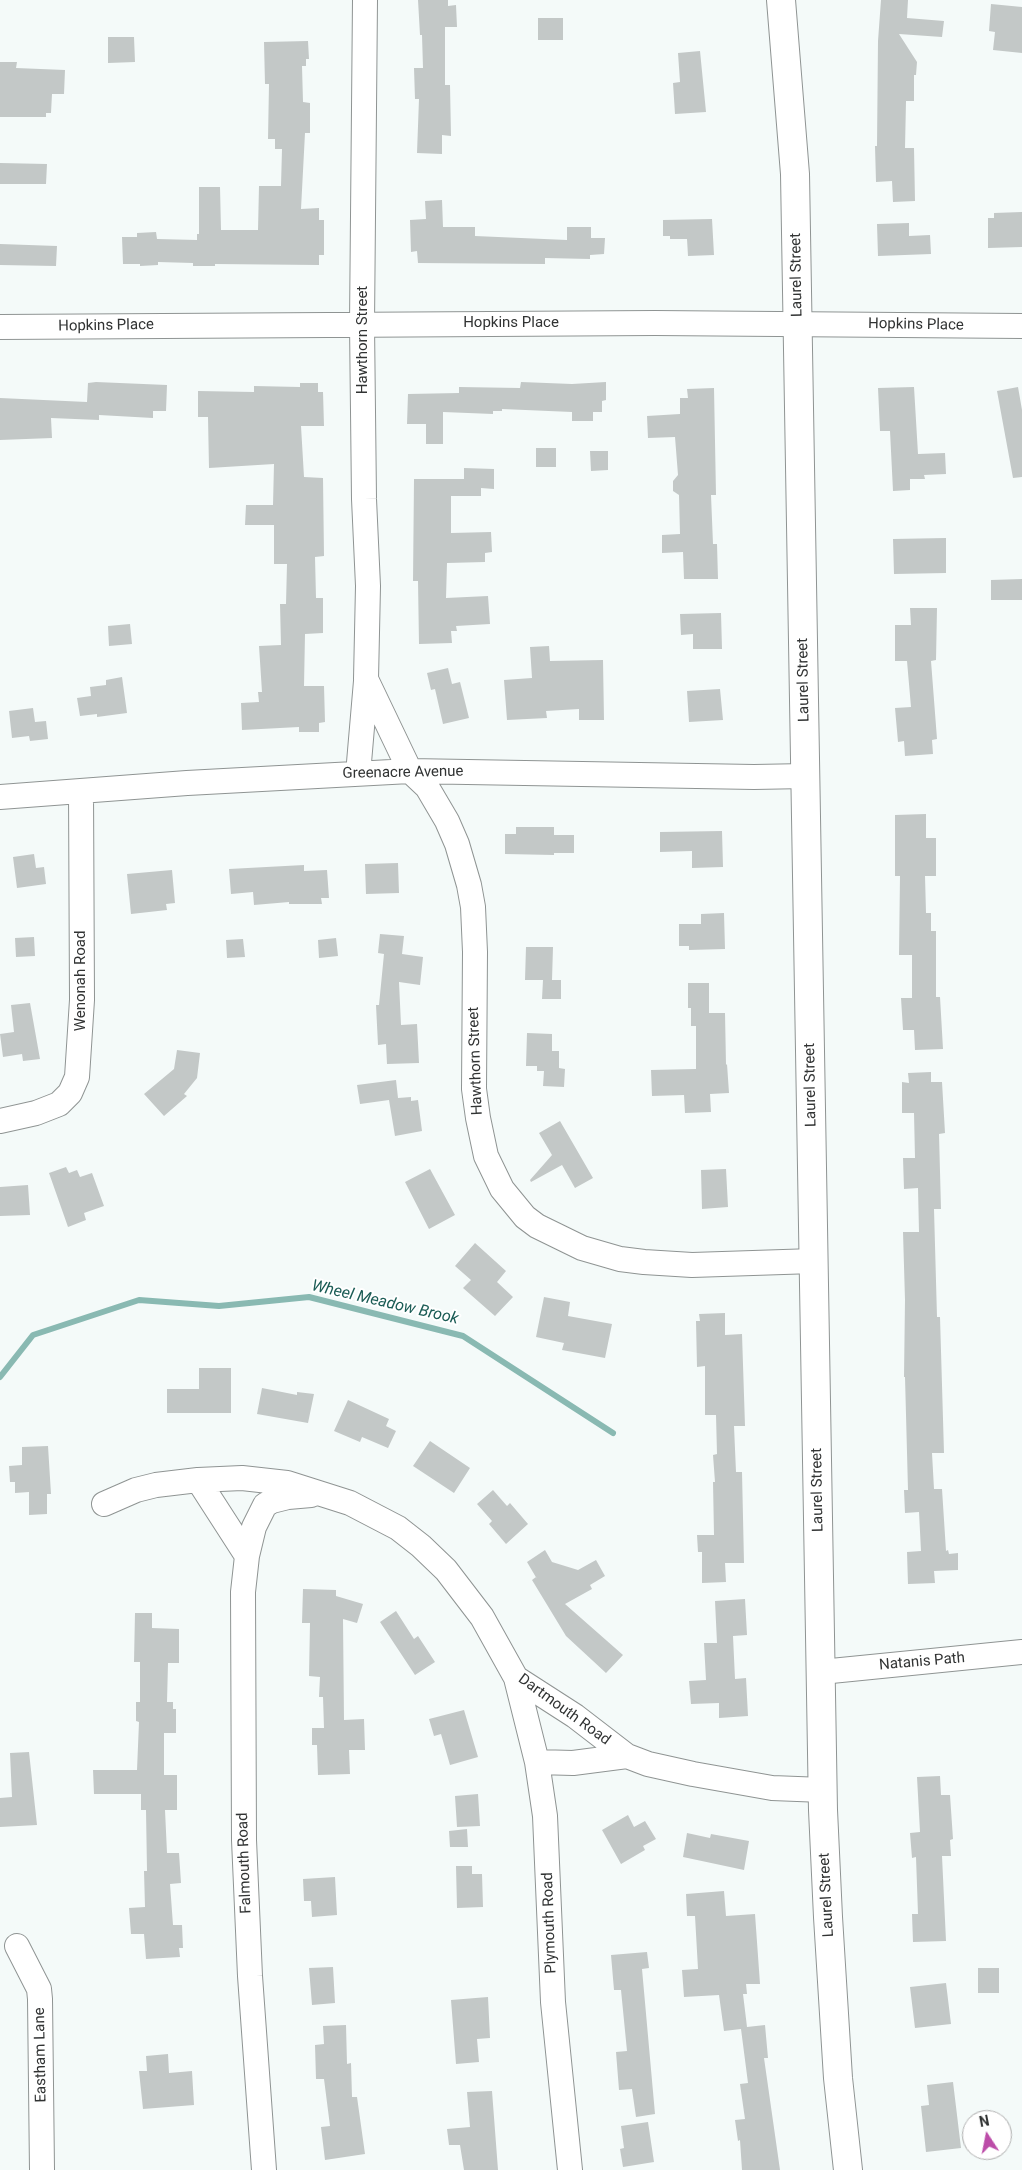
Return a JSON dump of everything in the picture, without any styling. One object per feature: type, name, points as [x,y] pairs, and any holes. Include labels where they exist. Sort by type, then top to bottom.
[{"type":"street","name":"Hawthorn Street","points":[[358,774],[366,679],[368,586],[362,324],[365,0]]},
{"type":"street","name":"Laurel Street","points":[[781,0],[795,174],[823,1790],[828,1917],[838,2078],[848,2170]]},
{"type":"street","name":"Hopkins Place","points":[[0,327],[798,323],[1022,326]]},
{"type":"street","name":"Hawthorn Street","points":[[366,679],[410,771],[427,787],[448,822],[470,885],[475,952],[474,1089],[486,1156],[493,1174],[512,1204],[537,1226],[563,1241],[620,1259],[692,1264],[814,1261]]},
{"type":"street","name":"Greenacre Avenue","points":[[0,797],[81,790],[410,771],[754,777],[806,776]]},
{"type":"street","name":"Wenonah Road","points":[[0,1121],[36,1113],[59,1104],[70,1093],[77,1077],[82,1000],[81,790]]},
{"type":"street","name":"Dartmouth Road","points":[[104,1504],[136,1490],[156,1485],[198,1480],[242,1478],[264,1479],[287,1484],[350,1503],[388,1522],[410,1537],[431,1556],[482,1617],[516,1678],[575,1716],[627,1756],[648,1764],[693,1774],[772,1788],[823,1790]]},
{"type":"street","points":[[198,1480],[247,1556]]},
{"type":"street","name":"Falmouth Road","points":[[264,2170],[252,2005],[244,1840],[243,1599],[247,1556],[257,1519],[265,1506],[280,1499],[296,1495],[332,1497]]},
{"type":"street","name":"Natanis Path","points":[[821,1672],[1022,1652]]},
{"type":"street","name":"Plymouth Road","points":[[516,1678],[537,1762],[545,1816],[553,2002],[570,2170]]},
{"type":"street","name":"Dartmouth Road","points":[[537,1762],[573,1763],[627,1756]]},
{"type":"street","name":"Eastham Lane","points":[[17,1946],[39,1989],[42,2170]]},
{"type":"building","points":[[418,0],[448,0],[448,6],[456,5],[457,27],[445,27],[445,85],[450,85],[451,136],[442,135],[442,154],[417,153],[419,99],[415,99],[414,68],[423,68]]},
{"type":"building","points":[[881,0],[908,0],[907,18],[944,21],[942,37],[899,34],[917,62],[916,75],[914,75],[914,101],[906,101],[905,148],[914,148],[915,201],[893,202],[892,181],[876,182],[875,146],[877,146],[878,41]]},
{"type":"building","points":[[991,4],[1022,7],[1022,53],[993,50],[995,32],[989,31]]},
{"type":"building","points":[[538,18],[563,18],[563,40],[538,40]]},
{"type":"building","points":[[108,37],[134,37],[135,62],[108,63]]},
{"type":"building","points":[[308,41],[309,59],[306,59],[306,66],[302,66],[303,102],[310,103],[310,133],[305,133],[301,209],[319,208],[319,220],[324,220],[324,255],[319,255],[319,265],[215,264],[215,266],[193,266],[193,263],[158,262],[158,265],[140,266],[140,264],[123,264],[122,237],[137,237],[137,233],[156,232],[157,239],[197,240],[197,234],[199,234],[199,187],[220,187],[221,230],[258,230],[259,186],[281,186],[282,149],[275,149],[275,139],[268,139],[269,84],[265,84],[264,42]]},
{"type":"building","points":[[700,51],[706,112],[675,114],[673,83],[680,82],[678,53]]},
{"type":"building","points":[[0,62],[17,62],[16,68],[65,70],[64,94],[52,94],[51,113],[46,113],[46,117],[0,117]]},
{"type":"building","points":[[0,163],[47,164],[46,184],[0,184]]},
{"type":"building","points":[[442,200],[443,227],[475,227],[475,236],[567,240],[567,227],[591,227],[591,238],[605,238],[604,254],[590,255],[590,259],[545,258],[545,264],[418,263],[417,251],[411,252],[410,220],[426,219],[425,201]]},
{"type":"building","points":[[1022,212],[1022,247],[988,248],[988,218],[994,218],[994,213]]},
{"type":"building","points":[[712,219],[714,255],[688,256],[687,239],[670,239],[670,236],[663,236],[663,220]]},
{"type":"building","points":[[909,223],[909,236],[930,235],[931,254],[878,256],[877,224]]},
{"type":"building","points":[[0,244],[57,246],[56,266],[0,265]]},
{"type":"building","points":[[521,382],[572,384],[606,382],[606,400],[602,401],[602,412],[593,412],[593,421],[572,421],[572,412],[502,409],[502,411],[493,411],[493,414],[443,412],[443,444],[426,444],[426,424],[407,424],[408,394],[459,393],[459,387],[520,388]]},
{"type":"building","points":[[88,383],[167,385],[166,411],[153,411],[153,418],[99,415],[99,420],[51,418],[52,438],[0,440],[0,398],[87,402]]},
{"type":"building","points":[[300,383],[318,383],[318,392],[323,392],[324,426],[301,426],[304,477],[323,478],[324,556],[315,557],[316,598],[323,598],[323,633],[305,634],[304,686],[324,686],[325,722],[319,723],[319,732],[299,732],[299,727],[242,730],[241,703],[259,702],[258,692],[262,692],[259,646],[281,645],[280,604],[286,604],[287,564],[274,564],[274,525],[245,525],[246,505],[273,505],[274,464],[209,468],[208,417],[198,417],[198,391],[254,392],[254,386],[300,387]]},
{"type":"building","points":[[914,387],[918,454],[945,453],[946,474],[924,475],[925,479],[910,479],[910,490],[893,491],[890,431],[880,431],[878,388]]},
{"type":"building","points":[[1018,387],[1022,410],[1022,477],[1013,478],[997,391]]},
{"type":"building","points":[[714,388],[716,495],[711,495],[713,544],[717,544],[718,579],[684,579],[683,552],[662,553],[662,535],[680,534],[679,495],[673,491],[673,481],[678,475],[675,437],[648,438],[647,416],[680,414],[680,398],[688,398],[687,389]]},
{"type":"building","points":[[536,448],[556,448],[556,467],[536,467]]},
{"type":"building","points":[[590,451],[608,451],[608,470],[591,471]]},
{"type":"building","points":[[464,468],[494,469],[494,489],[481,488],[481,496],[451,496],[451,533],[491,532],[492,552],[485,553],[485,562],[447,563],[446,598],[488,596],[490,624],[456,626],[457,631],[451,631],[452,643],[419,644],[418,581],[413,581],[414,479],[464,479]]},
{"type":"building","points":[[946,538],[946,573],[894,574],[893,539]]},
{"type":"building","points":[[1022,579],[1022,600],[991,600],[991,580]]},
{"type":"building","points":[[910,608],[937,608],[936,660],[931,661],[937,739],[932,740],[933,754],[905,756],[904,741],[898,742],[895,708],[911,707],[907,661],[895,661],[895,625],[911,625]]},
{"type":"building","points":[[721,613],[722,649],[693,649],[693,634],[681,635],[680,614]]},
{"type":"building","points":[[130,624],[132,644],[109,646],[108,626]]},
{"type":"building","points":[[549,646],[550,661],[603,660],[604,720],[579,720],[579,709],[546,711],[547,718],[507,720],[504,680],[532,678],[530,647]]},
{"type":"building","points":[[448,668],[452,684],[460,682],[469,718],[443,724],[435,689],[431,690],[427,673]]},
{"type":"building","points":[[122,677],[127,713],[97,717],[97,714],[80,716],[77,698],[91,696],[90,687],[106,685],[106,680]]},
{"type":"building","points":[[720,689],[723,720],[689,722],[687,691]]},
{"type":"building","points":[[33,708],[35,722],[46,721],[48,739],[30,741],[29,736],[12,738],[9,711]]},
{"type":"building","points":[[926,814],[926,838],[936,838],[936,876],[925,876],[926,913],[931,913],[931,931],[936,931],[936,997],[940,997],[943,1049],[915,1050],[914,1030],[903,1030],[901,998],[912,998],[912,955],[899,955],[900,876],[895,876],[895,815]]},
{"type":"building","points":[[516,827],[554,827],[554,835],[574,835],[574,853],[554,853],[554,855],[505,854],[505,834],[516,834]]},
{"type":"building","points":[[722,831],[723,867],[692,868],[692,851],[660,852],[660,832]]},
{"type":"building","points":[[34,854],[36,868],[44,867],[46,884],[17,888],[13,857]]},
{"type":"building","points":[[398,863],[399,893],[366,894],[365,864]]},
{"type":"building","points":[[304,865],[304,871],[327,870],[329,898],[321,898],[322,904],[289,904],[289,902],[254,905],[253,892],[231,894],[229,869]]},
{"type":"building","points":[[172,870],[175,903],[166,904],[167,910],[131,914],[127,874]]},
{"type":"building","points":[[724,913],[725,949],[689,950],[689,946],[679,946],[679,924],[701,924],[701,914]]},
{"type":"building","points":[[380,934],[404,936],[402,954],[423,957],[420,985],[399,982],[401,1025],[417,1024],[419,1063],[387,1064],[386,1044],[378,1045],[376,1005],[379,1005],[384,954],[378,953]]},
{"type":"building","points":[[34,937],[35,956],[16,957],[15,938]]},
{"type":"building","points":[[336,938],[338,956],[319,958],[318,940]]},
{"type":"building","points":[[243,939],[245,957],[227,958],[226,940]]},
{"type":"building","points":[[526,947],[553,947],[552,980],[561,980],[561,999],[542,999],[543,980],[525,980]]},
{"type":"building","points":[[688,983],[709,983],[709,1013],[725,1013],[726,1065],[729,1093],[710,1094],[711,1112],[685,1113],[684,1095],[652,1096],[651,1070],[696,1069],[696,1026],[691,1026],[691,1008],[688,1008]]},
{"type":"building","points":[[30,1003],[40,1059],[23,1061],[22,1054],[3,1057],[0,1034],[14,1032],[11,1005]]},
{"type":"building","points":[[527,1033],[552,1034],[552,1051],[559,1051],[559,1068],[565,1069],[564,1087],[543,1086],[544,1071],[537,1071],[537,1066],[526,1066]]},
{"type":"building","points":[[177,1050],[200,1053],[197,1078],[184,1094],[187,1096],[164,1116],[144,1094],[174,1069]]},
{"type":"building","points":[[931,1072],[931,1082],[942,1082],[945,1133],[939,1134],[941,1209],[934,1209],[937,1317],[940,1317],[944,1453],[932,1453],[934,1489],[942,1489],[946,1551],[948,1550],[949,1554],[958,1553],[958,1570],[934,1571],[935,1583],[908,1584],[907,1552],[921,1551],[919,1512],[905,1513],[904,1490],[908,1490],[904,1377],[905,1300],[903,1232],[919,1232],[918,1188],[904,1189],[903,1158],[915,1158],[914,1113],[902,1113],[902,1082],[909,1083],[908,1073]]},
{"type":"building","points":[[396,1080],[398,1098],[411,1097],[411,1101],[418,1100],[422,1131],[395,1136],[389,1100],[360,1104],[357,1085]]},
{"type":"building","points":[[560,1121],[593,1178],[575,1188],[562,1165],[531,1182],[530,1180],[552,1155],[539,1133]]},
{"type":"building","points":[[66,1167],[69,1173],[77,1170],[80,1177],[92,1173],[104,1206],[84,1213],[86,1220],[68,1227],[49,1173]]},
{"type":"building","points":[[430,1169],[455,1215],[429,1229],[405,1182]]},
{"type":"building","points":[[726,1169],[728,1207],[702,1209],[701,1170]]},
{"type":"building","points":[[28,1185],[30,1215],[0,1216],[0,1187]]},
{"type":"building","points":[[475,1243],[506,1271],[497,1282],[513,1297],[495,1316],[463,1288],[471,1280],[455,1266]]},
{"type":"building","points":[[544,1297],[570,1302],[568,1316],[612,1324],[605,1358],[562,1350],[564,1343],[536,1337]]},
{"type":"building","points":[[725,1313],[725,1335],[742,1334],[745,1426],[734,1426],[736,1472],[742,1472],[744,1563],[725,1563],[726,1582],[702,1583],[702,1552],[698,1552],[697,1535],[714,1535],[713,1482],[715,1482],[713,1455],[717,1454],[716,1415],[705,1415],[705,1366],[697,1367],[696,1321],[700,1321],[699,1314]]},
{"type":"building","points":[[199,1368],[231,1368],[231,1413],[167,1413],[167,1389],[199,1389]]},
{"type":"building","points":[[262,1388],[297,1395],[297,1392],[314,1394],[308,1423],[257,1414]]},
{"type":"building","points":[[348,1400],[389,1419],[386,1426],[396,1431],[388,1448],[362,1437],[360,1442],[334,1431]]},
{"type":"building","points":[[430,1441],[470,1468],[454,1493],[413,1466]]},
{"type":"building","points":[[48,1446],[51,1494],[47,1494],[47,1514],[29,1515],[29,1492],[15,1493],[15,1482],[10,1482],[9,1466],[22,1465],[22,1447]]},
{"type":"building","points":[[493,1490],[507,1506],[510,1503],[528,1524],[506,1544],[489,1524],[492,1521],[477,1504]]},
{"type":"building","points":[[545,1550],[552,1562],[578,1570],[596,1560],[605,1576],[590,1585],[592,1589],[565,1604],[623,1655],[606,1673],[566,1636],[532,1580],[536,1577],[527,1562]]},
{"type":"building","points":[[303,1589],[336,1590],[336,1596],[363,1604],[357,1623],[343,1619],[344,1720],[364,1719],[365,1750],[349,1750],[350,1774],[318,1775],[317,1745],[312,1745],[312,1728],[324,1728],[323,1697],[319,1697],[320,1677],[309,1676],[310,1623],[302,1623]]},
{"type":"building","points":[[745,1599],[747,1635],[733,1636],[735,1679],[746,1678],[748,1716],[719,1718],[719,1703],[691,1704],[689,1681],[706,1680],[704,1643],[717,1643],[715,1601]]},
{"type":"building","points":[[396,1611],[414,1639],[418,1636],[435,1662],[415,1675],[380,1622]]},
{"type":"building","points":[[135,1613],[152,1613],[152,1628],[179,1629],[179,1663],[168,1663],[167,1702],[173,1702],[173,1709],[176,1709],[176,1733],[164,1733],[164,1775],[177,1775],[177,1810],[165,1810],[167,1853],[179,1853],[181,1883],[170,1884],[173,1925],[182,1925],[183,1948],[179,1948],[180,1957],[146,1959],[144,1934],[131,1934],[129,1908],[145,1907],[144,1871],[147,1871],[146,1810],[141,1810],[141,1794],[94,1794],[93,1770],[137,1770],[139,1722],[136,1721],[136,1702],[140,1702],[140,1662],[134,1662]]},
{"type":"building","points":[[464,1710],[478,1757],[450,1765],[441,1734],[434,1736],[429,1719]]},
{"type":"building","points":[[29,1752],[37,1825],[0,1827],[0,1798],[12,1797],[10,1753]]},
{"type":"building","points":[[940,1776],[941,1795],[950,1795],[953,1839],[950,1840],[951,1856],[942,1856],[946,1941],[913,1942],[912,1914],[918,1914],[916,1857],[912,1858],[910,1833],[920,1832],[917,1777]]},
{"type":"building","points":[[478,1794],[480,1826],[457,1827],[455,1796]]},
{"type":"building","points":[[628,1815],[634,1827],[645,1821],[656,1839],[643,1846],[645,1850],[621,1864],[602,1830]]},
{"type":"building","points":[[467,1829],[468,1847],[450,1847],[449,1831]]},
{"type":"building","points":[[687,1833],[710,1838],[711,1834],[749,1841],[744,1870],[683,1857]]},
{"type":"building","points":[[456,1866],[472,1866],[472,1874],[482,1874],[483,1907],[457,1908]]},
{"type":"building","points":[[335,1877],[337,1915],[312,1917],[311,1901],[304,1901],[303,1879]]},
{"type":"building","points":[[724,1891],[726,1916],[755,1914],[760,1984],[746,1984],[747,1994],[743,1994],[747,2027],[765,2025],[768,2058],[764,2058],[780,2170],[742,2170],[740,2140],[738,2141],[735,2120],[745,2119],[740,2084],[748,2083],[741,2029],[724,2031],[719,1995],[684,1997],[682,1970],[698,1969],[695,1916],[687,1916],[686,1894]]},
{"type":"building","points":[[647,1952],[649,1968],[642,1969],[655,2114],[636,2117],[632,2089],[619,2090],[616,2052],[627,2051],[621,1990],[614,1990],[611,1955]]},
{"type":"building","points":[[333,1967],[335,2003],[312,2005],[309,1968]]},
{"type":"building","points":[[978,1968],[999,1968],[999,1993],[978,1993]]},
{"type":"building","points":[[946,1983],[951,2024],[915,2028],[910,1987]]},
{"type":"building","points":[[488,1997],[490,2038],[477,2039],[479,2062],[456,2064],[451,2000]]},
{"type":"building","points":[[346,2025],[347,2064],[351,2063],[352,2097],[357,2097],[365,2154],[325,2160],[321,2127],[330,2126],[324,2079],[316,2079],[315,2045],[324,2044],[323,2026]]},
{"type":"building","points":[[168,2054],[169,2073],[192,2071],[194,2105],[143,2109],[139,2071],[147,2071],[146,2056]]},
{"type":"building","points":[[953,2082],[961,2148],[926,2152],[921,2106],[929,2105],[927,2085]]},
{"type":"building","points":[[492,2091],[498,2170],[464,2170],[460,2145],[449,2145],[447,2129],[470,2127],[467,2092]]},
{"type":"building","points":[[648,2122],[654,2162],[623,2167],[620,2149],[624,2148],[621,2126]]},
{"type":"waterway","name":"Wheel Meadow Brook","points":[[0,1377],[33,1335],[139,1300],[219,1306],[309,1297],[463,1336],[613,1433]]}]
